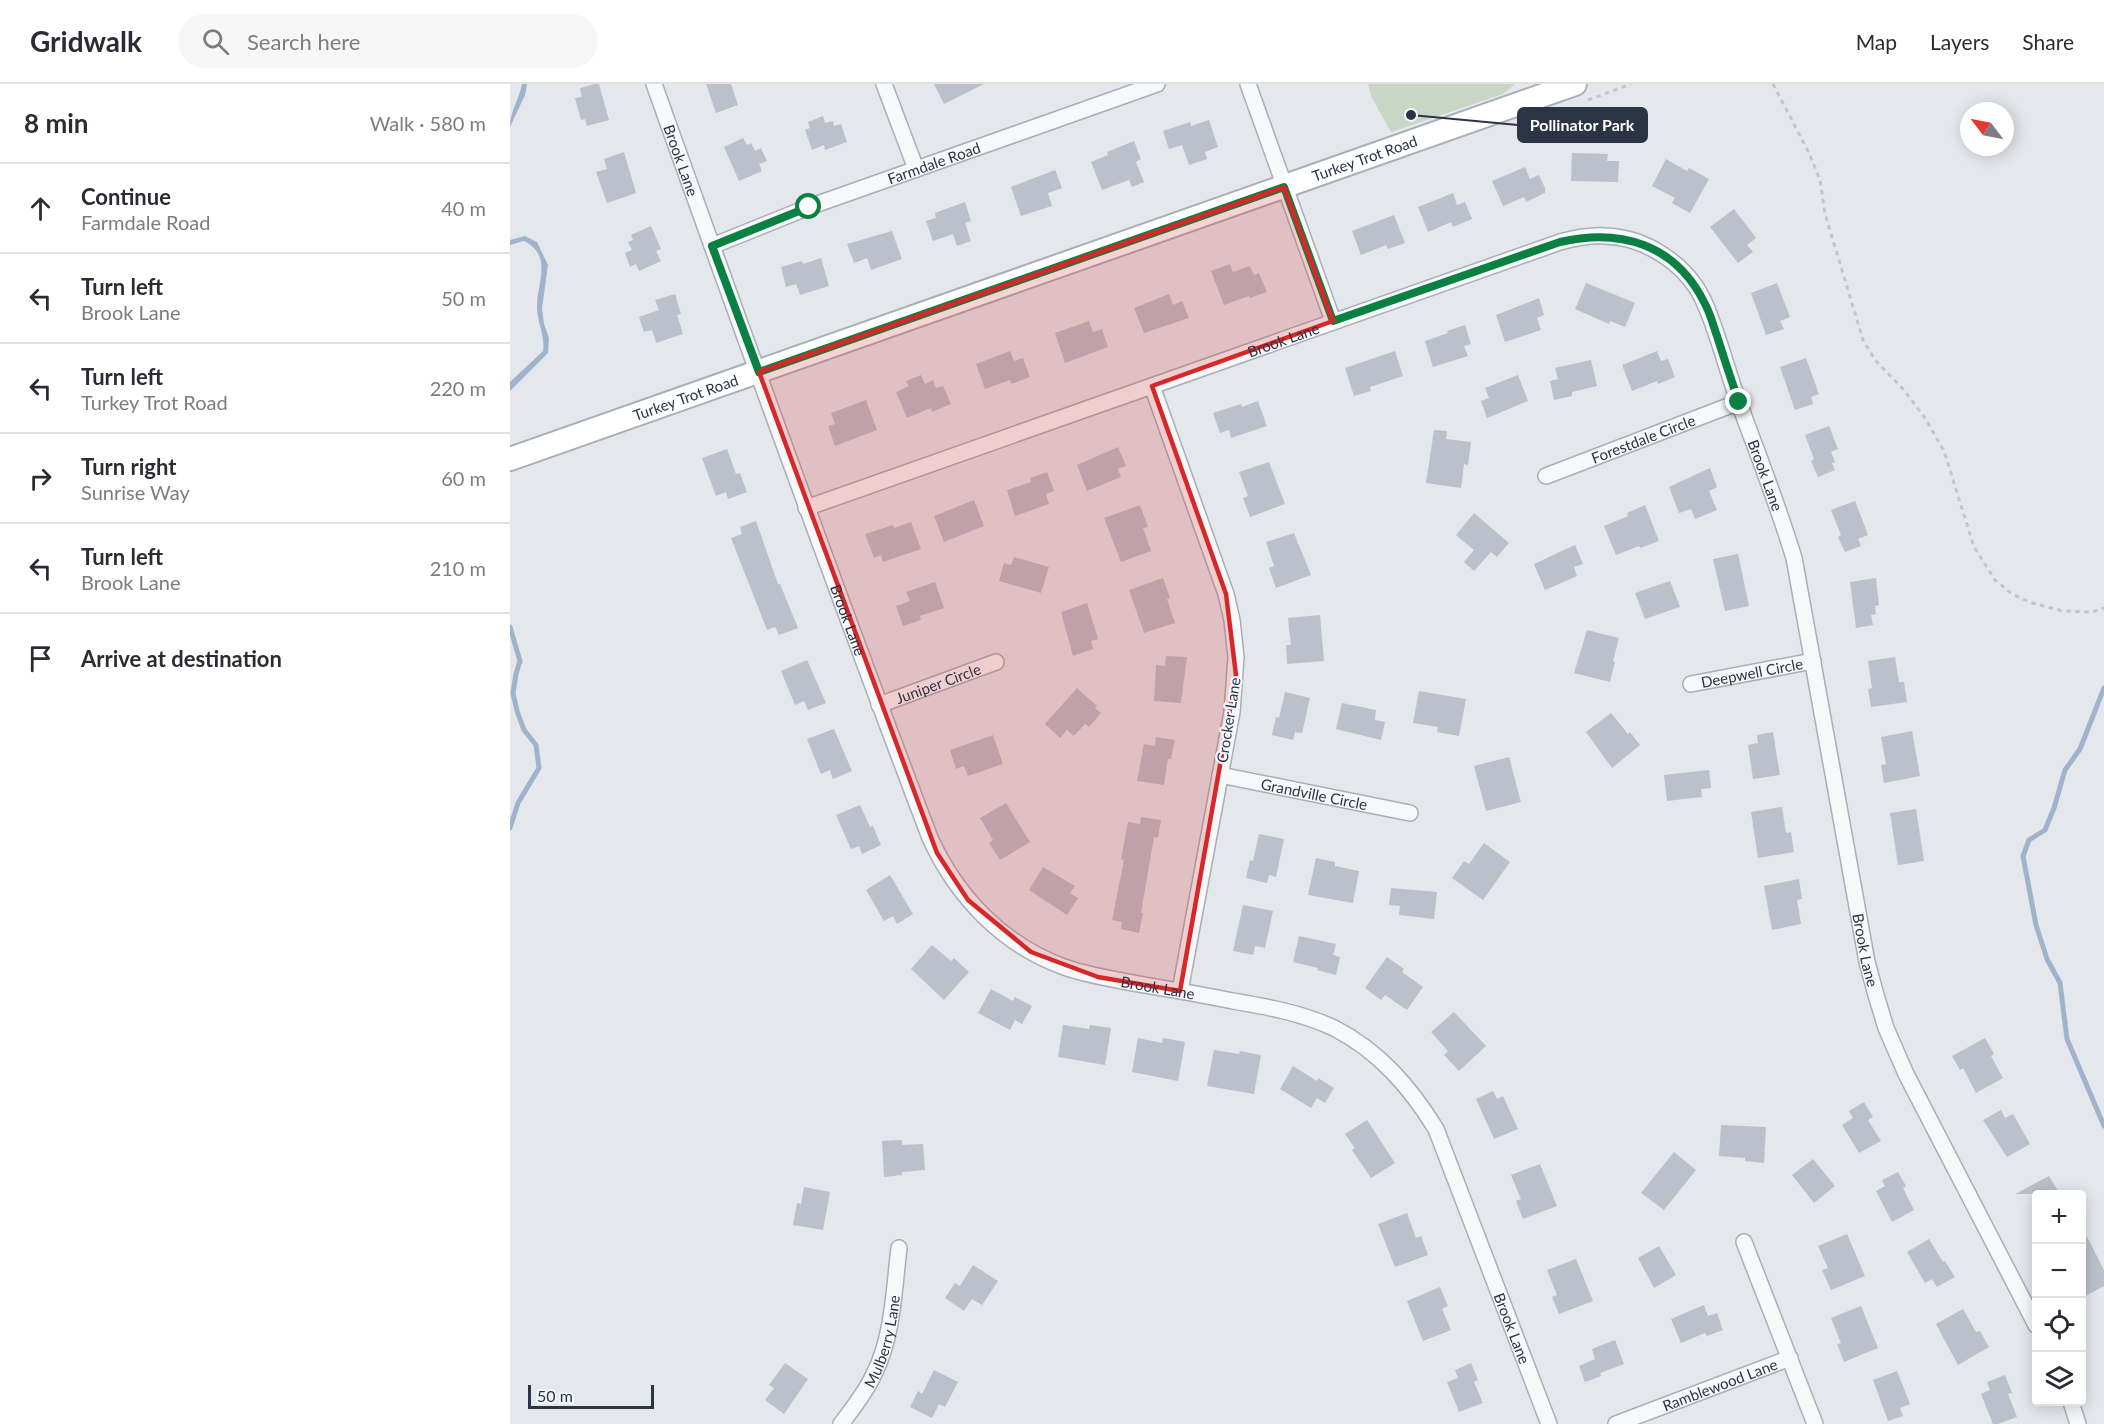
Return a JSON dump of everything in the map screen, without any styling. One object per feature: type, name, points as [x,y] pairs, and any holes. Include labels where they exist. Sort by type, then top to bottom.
[{"type":"street","name":"Brook Lane","points":[[654,84],[879,705],[937,853],[958,888],[991,924],[1031,952],[1063,966],[1098,977],[1280,1010],[1316,1020],[1359,1042],[1394,1072],[1417,1099],[1436,1129],[1549,1424]]},
{"type":"street","points":[[884,84],[916,169]]},
{"type":"street","name":"Farmdale Road","points":[[712,246],[809,207],[1157,84]]},
{"type":"street","points":[[1248,84],[1333,321]]},
{"type":"street","name":"Turkey Trot Road","points":[[510,459],[1284,187],[1548,88],[1575,84]]},
{"type":"street","name":"Brook Lane","points":[[806,507],[1560,242],[1582,237],[1607,236],[1631,240],[1647,246],[1668,259],[1692,282],[1705,303],[1780,511],[1791,548],[1804,606],[1867,962],[1886,1028],[1906,1074],[2032,1315]]},
{"type":"street","name":"Crocker Lane","points":[[1152,386],[1222,583],[1232,620],[1236,675],[1232,712],[1180,991]]},
{"type":"street","name":"Forestdale Circle","points":[[1546,476],[1739,402]]},
{"type":"street","name":"Deepwell Circle","points":[[1691,684],[1813,661]]},
{"type":"street","name":"Juniper Circle","points":[[879,705],[996,662]]},
{"type":"street","name":"Grandville Circle","points":[[1220,775],[1410,813]]},
{"type":"street","points":[[1744,1242],[1815,1424]]},
{"type":"street","name":"Mulberry Lane","points":[[841,1424],[865,1392],[883,1354],[899,1248]]},
{"type":"street","name":"Ramblewood Lane","points":[[1616,1424],[1790,1358]]},
{"type":"street","points":[[2073,1406],[2078,1424]]},
{"type":"path","points":[[1773,84],[1809,153],[1820,180],[1825,214],[1863,340],[1875,360],[1904,390],[1925,418],[1944,452],[1974,547],[1995,580],[2012,594],[2042,606],[2063,611],[2092,612],[2104,608]]},
{"type":"highlighted area","points":[[1284,187],[1333,321],[1152,386],[1226,594],[1236,675],[1180,991],[1098,977],[1031,952],[968,900],[937,853],[759,372]]},
{"type":"green space","points":[[1368,84],[1515,84],[1503,94],[1391,132],[1372,98]]},
{"type":"water","points":[[522,84],[527,84],[525,95],[510,127],[511,116]]},
{"type":"water","points":[[525,236],[537,242],[548,265],[542,308],[549,338],[548,353],[510,391],[510,382],[543,351],[537,309],[541,272],[539,255],[524,241],[510,245],[510,240]]},
{"type":"building","points":[[599,84],[609,120],[587,126],[585,119],[581,120],[575,98],[582,97],[580,88]]},
{"type":"building","points":[[706,84],[731,84],[738,105],[716,113]]},
{"type":"building","points":[[934,84],[984,84],[944,104]]},
{"type":"building","points":[[823,116],[825,123],[833,121],[834,126],[841,124],[847,142],[825,150],[824,145],[812,150],[805,130],[810,128],[808,122]]},
{"type":"building","points":[[1209,120],[1218,147],[1205,152],[1207,159],[1189,165],[1182,145],[1169,149],[1163,131],[1190,122],[1191,126]]},
{"type":"building","points":[[743,138],[747,145],[751,143],[755,151],[761,148],[767,161],[759,164],[762,171],[739,181],[724,147]]},
{"type":"building","points":[[1134,141],[1141,159],[1136,162],[1144,182],[1132,187],[1129,180],[1102,190],[1091,162],[1108,155],[1107,152]]},
{"type":"building","points":[[624,152],[636,193],[607,203],[596,172],[607,169],[604,159]]},
{"type":"building","points":[[1572,153],[1608,154],[1607,161],[1619,161],[1618,182],[1571,181]]},
{"type":"building","points":[[1666,159],[1687,171],[1689,168],[1709,179],[1690,213],[1672,203],[1675,198],[1652,186]]},
{"type":"building","points":[[1525,167],[1530,179],[1539,175],[1545,193],[1526,202],[1524,197],[1503,206],[1492,181]]},
{"type":"building","points":[[1055,170],[1062,188],[1048,193],[1052,206],[1021,216],[1011,187]]},
{"type":"building","points":[[1453,193],[1457,205],[1465,202],[1472,219],[1453,227],[1451,222],[1428,232],[1418,207]]},
{"type":"building","points":[[965,202],[971,221],[965,223],[971,241],[957,246],[953,234],[933,241],[926,221],[936,218],[935,213]]},
{"type":"building","points":[[1734,209],[1756,238],[1747,245],[1753,252],[1738,263],[1710,227]]},
{"type":"building","points":[[1394,215],[1405,243],[1388,249],[1386,245],[1361,255],[1352,231]]},
{"type":"building","points":[[651,226],[661,249],[656,251],[661,261],[639,271],[636,264],[630,267],[625,253],[632,250],[628,242],[633,240],[631,235]]},
{"type":"building","points":[[892,231],[902,259],[871,270],[867,258],[854,263],[847,244]]},
{"type":"building","points":[[821,258],[829,286],[800,295],[796,284],[786,287],[781,267],[802,261],[803,264]]},
{"type":"building","points":[[1230,264],[1233,272],[1250,266],[1254,275],[1259,273],[1267,292],[1224,305],[1211,271]]},
{"type":"building","points":[[1586,283],[1635,303],[1625,327],[1610,321],[1609,324],[1575,309]]},
{"type":"building","points":[[1777,283],[1790,317],[1780,321],[1784,329],[1766,335],[1751,293]]},
{"type":"building","points":[[675,294],[681,314],[677,315],[683,334],[656,343],[652,330],[644,332],[639,317],[659,310],[655,300]]},
{"type":"building","points":[[1169,294],[1173,305],[1182,301],[1189,318],[1144,333],[1134,308]]},
{"type":"building","points":[[1539,298],[1544,315],[1537,318],[1541,330],[1505,342],[1496,315]]},
{"type":"building","points":[[1089,321],[1093,332],[1102,329],[1108,347],[1065,363],[1055,333]]},
{"type":"building","points":[[1465,325],[1471,344],[1464,346],[1468,356],[1433,367],[1425,341]]},
{"type":"building","points":[[1010,351],[1014,361],[1023,358],[1030,377],[1011,384],[1010,380],[985,389],[976,364]]},
{"type":"building","points":[[1395,351],[1403,376],[1370,387],[1371,391],[1354,396],[1345,368]]},
{"type":"building","points":[[1657,351],[1661,361],[1668,359],[1675,377],[1632,391],[1622,365]]},
{"type":"building","points":[[1806,358],[1819,394],[1811,397],[1813,404],[1795,410],[1780,367]]},
{"type":"building","points":[[1591,360],[1597,386],[1572,392],[1572,396],[1554,400],[1550,381],[1558,379],[1555,368]]},
{"type":"building","points":[[921,375],[925,384],[933,380],[936,388],[943,386],[951,404],[932,412],[931,408],[907,418],[896,392],[909,386],[906,381]]},
{"type":"building","points":[[1518,375],[1528,401],[1487,418],[1481,401],[1489,398],[1485,388]]},
{"type":"building","points":[[866,400],[877,430],[835,446],[828,426],[835,424],[831,413]]},
{"type":"building","points":[[1258,401],[1267,426],[1231,438],[1229,430],[1220,433],[1213,413]]},
{"type":"building","points":[[1829,426],[1838,449],[1831,452],[1835,470],[1818,477],[1811,461],[1814,459],[1805,435]]},
{"type":"building","points":[[1434,430],[1447,431],[1446,439],[1471,442],[1468,465],[1464,464],[1461,488],[1426,483]]},
{"type":"building","points":[[1118,447],[1126,466],[1118,469],[1121,477],[1087,491],[1077,465]]},
{"type":"building","points":[[727,449],[736,474],[740,473],[747,492],[728,499],[726,492],[716,496],[702,458]]},
{"type":"building","points":[[1269,462],[1285,504],[1250,517],[1243,498],[1248,496],[1239,472]]},
{"type":"building","points":[[1710,468],[1717,487],[1709,491],[1717,510],[1695,519],[1691,509],[1679,513],[1669,487]]},
{"type":"building","points":[[1047,472],[1054,491],[1046,494],[1049,504],[1015,516],[1007,490],[1031,482],[1030,478]]},
{"type":"building","points":[[974,500],[984,526],[944,542],[934,516]]},
{"type":"building","points":[[1855,501],[1868,535],[1858,539],[1861,546],[1845,552],[1838,537],[1841,535],[1831,510]]},
{"type":"building","points":[[1140,505],[1148,527],[1143,528],[1151,551],[1121,562],[1104,518]]},
{"type":"building","points":[[1645,505],[1659,541],[1616,555],[1604,526],[1628,516],[1627,513]]},
{"type":"building","points":[[1474,513],[1509,543],[1497,557],[1491,552],[1474,571],[1464,562],[1474,550],[1456,535]]},
{"type":"building","points":[[756,521],[778,584],[780,584],[798,628],[779,635],[775,627],[767,630],[731,538],[742,534],[740,527]]},
{"type":"building","points":[[911,522],[921,549],[883,562],[881,555],[874,558],[865,534]]},
{"type":"building","points":[[1294,533],[1311,575],[1276,588],[1269,568],[1274,566],[1266,542]]},
{"type":"building","points":[[1575,545],[1583,564],[1574,567],[1577,576],[1545,590],[1534,564]]},
{"type":"building","points":[[1738,554],[1749,606],[1725,611],[1713,559]]},
{"type":"building","points":[[1014,557],[1049,567],[1041,593],[999,581],[1004,563],[1011,565]]},
{"type":"building","points":[[1163,578],[1175,623],[1144,633],[1129,590]]},
{"type":"building","points":[[1876,578],[1879,605],[1875,606],[1876,614],[1871,615],[1873,625],[1856,628],[1850,582]]},
{"type":"building","points":[[1670,581],[1680,607],[1645,619],[1635,593]]},
{"type":"building","points":[[935,582],[944,608],[920,616],[921,620],[903,626],[896,606],[910,601],[906,592]]},
{"type":"building","points":[[1087,603],[1098,639],[1091,641],[1093,649],[1073,656],[1061,612]]},
{"type":"building","points":[[1320,615],[1324,661],[1287,664],[1286,645],[1291,645],[1288,618]]},
{"type":"building","points":[[1587,630],[1619,638],[1610,682],[1574,673]]},
{"type":"building","points":[[1166,656],[1187,657],[1181,703],[1154,701],[1156,665],[1165,666]]},
{"type":"building","points":[[1895,657],[1899,682],[1904,682],[1907,702],[1871,707],[1868,689],[1872,688],[1868,661]]},
{"type":"building","points":[[807,660],[826,703],[808,710],[804,701],[795,705],[781,671]]},
{"type":"building","points":[[1077,688],[1097,706],[1095,708],[1101,713],[1089,727],[1085,724],[1074,736],[1067,730],[1060,738],[1045,724]]},
{"type":"building","points":[[1419,691],[1466,699],[1459,736],[1437,732],[1438,727],[1413,723]]},
{"type":"building","points":[[1285,692],[1310,698],[1302,733],[1295,732],[1293,740],[1272,735]]},
{"type":"building","points":[[1342,703],[1376,710],[1375,720],[1385,722],[1381,740],[1336,729]]},
{"type":"building","points":[[1611,713],[1640,745],[1612,768],[1586,732]]},
{"type":"building","points":[[834,729],[852,771],[833,779],[830,770],[821,774],[807,739]]},
{"type":"building","points":[[1912,731],[1920,776],[1884,783],[1881,765],[1886,764],[1881,737]]},
{"type":"building","points":[[1773,732],[1780,775],[1753,779],[1748,745],[1758,743],[1757,735]]},
{"type":"building","points":[[993,735],[1003,764],[968,776],[964,766],[956,769],[950,750]]},
{"type":"building","points":[[1156,737],[1175,740],[1171,759],[1168,759],[1164,785],[1137,781],[1144,744],[1155,746]]},
{"type":"building","points":[[1509,757],[1521,802],[1486,811],[1474,766]]},
{"type":"building","points":[[1709,770],[1711,788],[1701,789],[1702,797],[1667,801],[1664,775]]},
{"type":"building","points":[[1006,803],[1030,842],[1000,860],[989,843],[993,840],[980,818]]},
{"type":"building","points":[[860,805],[881,845],[862,854],[859,846],[851,849],[836,815]]},
{"type":"building","points":[[1782,807],[1786,833],[1791,832],[1794,852],[1758,858],[1751,812]]},
{"type":"building","points":[[1916,809],[1924,861],[1898,865],[1890,813]]},
{"type":"building","points":[[1141,817],[1161,820],[1158,838],[1154,837],[1139,933],[1121,929],[1122,922],[1112,920],[1124,860],[1121,859],[1128,822],[1140,824]]},
{"type":"building","points":[[1259,834],[1284,839],[1276,877],[1269,875],[1267,883],[1246,878],[1250,860],[1253,861]]},
{"type":"building","points":[[1484,843],[1510,862],[1483,900],[1452,878],[1464,861],[1469,864]]},
{"type":"building","points":[[1316,858],[1335,862],[1335,866],[1359,871],[1353,903],[1308,895]]},
{"type":"building","points":[[1043,867],[1075,886],[1070,893],[1078,898],[1067,915],[1029,890]]},
{"type":"building","points":[[890,875],[913,914],[897,924],[893,916],[884,921],[866,890]]},
{"type":"building","points":[[1799,879],[1802,899],[1797,900],[1801,924],[1772,930],[1764,886]]},
{"type":"building","points":[[1391,888],[1437,892],[1434,919],[1399,915],[1400,906],[1389,905]]},
{"type":"building","points":[[1243,905],[1273,911],[1265,948],[1255,946],[1253,955],[1233,951]]},
{"type":"building","points":[[1299,936],[1336,944],[1333,955],[1340,957],[1336,975],[1293,962]]},
{"type":"building","points":[[932,945],[951,961],[954,958],[969,972],[944,1000],[911,969]]},
{"type":"building","points":[[1387,957],[1404,969],[1402,972],[1423,987],[1407,1010],[1385,995],[1381,1000],[1365,988]]},
{"type":"building","points":[[991,989],[1013,1001],[1015,997],[1032,1006],[1022,1024],[1015,1020],[1010,1030],[978,1013]]},
{"type":"building","points":[[1454,1012],[1486,1046],[1459,1071],[1444,1055],[1448,1051],[1431,1032]]},
{"type":"building","points":[[1063,1025],[1089,1029],[1090,1025],[1111,1028],[1105,1065],[1058,1057]]},
{"type":"building","points":[[1138,1038],[1162,1043],[1163,1038],[1185,1042],[1178,1081],[1132,1072]]},
{"type":"building","points":[[1985,1038],[1994,1054],[1991,1056],[2003,1078],[1976,1093],[1963,1068],[1960,1070],[1952,1056]]},
{"type":"building","points":[[1214,1050],[1261,1055],[1254,1094],[1207,1086]]},
{"type":"building","points":[[1293,1066],[1317,1081],[1318,1078],[1334,1088],[1325,1103],[1317,1098],[1311,1108],[1280,1089]]},
{"type":"building","points":[[1493,1091],[1497,1099],[1503,1096],[1518,1129],[1494,1139],[1476,1099]]},
{"type":"building","points":[[1864,1102],[1873,1117],[1868,1120],[1881,1141],[1859,1153],[1842,1125],[1853,1118],[1849,1111]]},
{"type":"building","points":[[2001,1110],[2005,1118],[2013,1114],[2030,1144],[2007,1157],[1983,1120]]},
{"type":"building","points":[[1367,1120],[1395,1163],[1371,1178],[1352,1150],[1355,1148],[1345,1134]]},
{"type":"building","points":[[1721,1125],[1766,1127],[1764,1163],[1745,1161],[1745,1158],[1719,1156]]},
{"type":"building","points":[[902,1140],[902,1145],[923,1144],[925,1170],[902,1172],[902,1175],[884,1177],[882,1141]]},
{"type":"building","points":[[1674,1152],[1696,1170],[1664,1210],[1641,1193]]},
{"type":"building","points":[[1813,1159],[1835,1186],[1814,1203],[1792,1175]]},
{"type":"building","points":[[1540,1164],[1557,1206],[1523,1219],[1516,1201],[1521,1199],[1511,1175]]},
{"type":"building","points":[[1898,1172],[1906,1186],[1903,1188],[1914,1210],[1892,1222],[1876,1191],[1885,1186],[1882,1180]]},
{"type":"building","points":[[2049,1176],[2058,1190],[2032,1190],[2032,1194],[2015,1194]]},
{"type":"building","points":[[804,1187],[830,1192],[823,1230],[793,1225],[797,1203],[801,1204]]},
{"type":"building","points":[[1407,1213],[1416,1238],[1421,1236],[1428,1255],[1395,1267],[1378,1224]]},
{"type":"building","points":[[1847,1234],[1865,1276],[1831,1290],[1822,1270],[1828,1268],[1818,1246]]},
{"type":"building","points":[[2086,1235],[2104,1270],[2104,1286],[2086,1296]]},
{"type":"building","points":[[1929,1239],[1955,1277],[1937,1287],[1932,1279],[1925,1283],[1907,1252]]},
{"type":"building","points":[[1659,1246],[1676,1275],[1654,1288],[1638,1258]]},
{"type":"building","points":[[1576,1259],[1593,1301],[1559,1314],[1552,1297],[1557,1295],[1547,1270]]},
{"type":"building","points":[[973,1265],[998,1281],[982,1305],[972,1299],[964,1311],[945,1298],[955,1283],[960,1286]]},
{"type":"building","points":[[1440,1287],[1448,1306],[1442,1309],[1451,1330],[1423,1341],[1407,1301]]},
{"type":"building","points":[[1704,1305],[1708,1316],[1717,1313],[1723,1330],[1707,1336],[1705,1333],[1681,1343],[1671,1319]]},
{"type":"building","points":[[1861,1306],[1878,1348],[1844,1362],[1837,1344],[1841,1343],[1831,1318]]},
{"type":"building","points":[[1963,1309],[1976,1332],[1980,1331],[1989,1347],[1958,1365],[1936,1324]]},
{"type":"building","points":[[1615,1340],[1624,1364],[1600,1373],[1601,1376],[1585,1382],[1579,1366],[1595,1359],[1592,1349]]},
{"type":"building","points":[[785,1363],[808,1379],[784,1414],[765,1400],[774,1388],[769,1385]]},
{"type":"building","points":[[1471,1363],[1478,1380],[1474,1382],[1483,1403],[1459,1412],[1447,1382],[1458,1378],[1455,1370]]},
{"type":"building","points":[[934,1370],[958,1382],[945,1407],[939,1404],[932,1418],[910,1407],[918,1391],[922,1394]]},
{"type":"building","points":[[1897,1371],[1910,1404],[1900,1408],[1903,1416],[1888,1421],[1873,1380]]},
{"type":"building","points":[[2005,1375],[2012,1393],[2008,1394],[2017,1417],[1993,1424],[1981,1394],[1990,1390],[1987,1382]]},
{"type":"waterway","points":[[510,627],[520,661],[513,693],[524,730],[536,745],[539,768],[518,803],[510,828]]},
{"type":"waterway","points":[[2104,688],[2080,749],[2065,770],[2045,830],[2029,840],[2023,856],[2036,925],[2047,959],[2060,983],[2067,1039],[2104,1126]]},
{"type":"place","name":"Pollinator Park","points":[[1411,115]]},
{"type":"route","points":[[809,207],[712,246],[759,372],[1284,187],[1333,321],[1560,242],[1582,237],[1607,236],[1631,240],[1647,246],[1681,269],[1705,303],[1739,402]]}]
